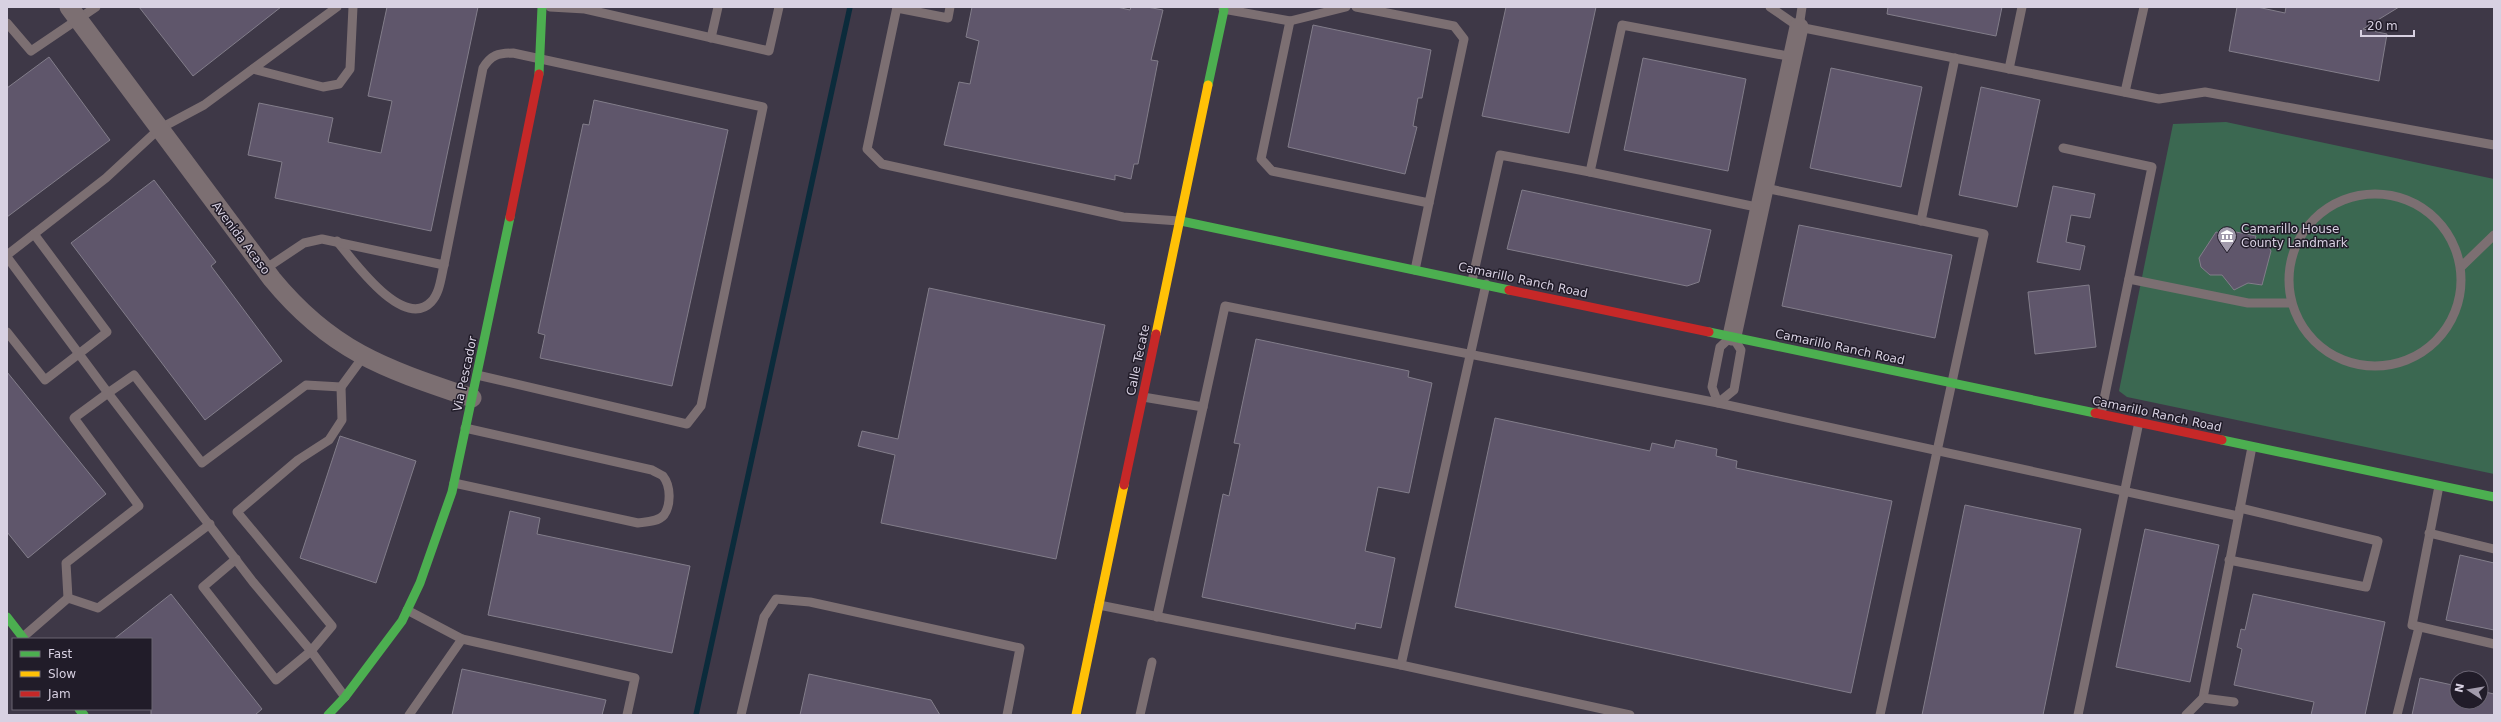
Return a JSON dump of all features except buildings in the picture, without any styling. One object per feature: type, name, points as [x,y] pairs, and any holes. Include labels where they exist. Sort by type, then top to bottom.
[{"type":"street","name":"Via Pescador","points":[[328,715],[345,697],[388,642],[420,583],[442,525],[454,483],[533,111],[541,59],[542,7]]},
{"type":"street","name":"Calle Tecate","points":[[1076,715],[1181,221],[1223,8]]},
{"type":"street","name":"Avenida Acaso","points":[[73,13],[265,269],[289,299],[309,320],[331,337],[363,357],[413,378],[472,398]]},
{"type":"street","points":[[1732,336],[1761,208],[1798,27]]},
{"type":"street","name":"Camarillo Ranch Road","points":[[1181,221],[2494,497]]},
{"type":"street","points":[[7,617],[24,638]]},
{"type":"lane","points":[[7,23],[31,51],[73,13],[96,7]]},
{"type":"lane","points":[[338,7],[204,106],[159,129],[106,178],[7,256],[108,393],[345,697]]},
{"type":"lane","points":[[253,69],[323,87],[339,84],[350,69],[353,7]]},
{"type":"lane","points":[[550,7],[585,9],[768,51],[779,7]]},
{"type":"lane","points":[[711,38],[718,7]]},
{"type":"lane","points":[[950,7],[948,18],[897,8],[867,149],[882,164],[1123,217],[1181,221]]},
{"type":"lane","points":[[1223,8],[1290,21],[1346,7]]},
{"type":"lane","points":[[1356,7],[1454,26],[1464,39],[1415,270]]},
{"type":"lane","points":[[1770,7],[1798,27],[2159,99],[2205,92],[2494,144]]},
{"type":"lane","points":[[1798,27],[1802,7]]},
{"type":"lane","points":[[2009,69],[2022,7]]},
{"type":"lane","points":[[2125,92],[2144,7]]},
{"type":"lane","points":[[1290,21],[1261,159],[1272,171],[1429,203]]},
{"type":"lane","points":[[1590,172],[1622,25],[1793,57]]},
{"type":"lane","points":[[337,241],[380,291],[392,301],[408,308],[422,308],[431,303],[438,292],[444,265],[483,68],[489,58],[501,53],[541,59],[763,107],[701,406],[687,424],[477,375]]},
{"type":"lane","points":[[1921,221],[1955,58]]},
{"type":"lane","points":[[2062,148],[2152,167],[2101,414]]},
{"type":"lane","points":[[1472,281],[1500,155],[1590,172],[1761,208]]},
{"type":"lane","points":[[1765,188],[1984,234],[1880,715]]},
{"type":"lane","points":[[2385,194],[2412,202],[2424,210],[2435,218],[2452,241],[2461,267],[2460,297],[2450,324],[2431,346],[2406,361],[2378,367],[2349,364],[2323,350],[2303,330],[2291,303],[2288,275],[2295,247],[2310,223],[2331,205],[2357,195],[2385,194]]},
{"type":"lane","points":[[7,332],[45,380],[107,332],[34,234]]},
{"type":"lane","points":[[2461,267],[2494,235]]},
{"type":"lane","points":[[265,269],[304,243],[322,239],[444,265]]},
{"type":"lane","points":[[2129,279],[2248,303],[2291,303]]},
{"type":"lane","points":[[1401,665],[1486,284]]},
{"type":"lane","points":[[1157,617],[1225,306],[1718,403],[2125,490],[2378,541],[2366,587],[2229,560]]},
{"type":"lane","points":[[1732,336],[1741,350],[1734,390],[1718,403],[1712,387],[1718,354],[1720,347],[1732,336]]},
{"type":"lane","points":[[236,559],[203,587],[276,680],[311,652],[332,626],[237,512],[298,460],[329,440],[342,420],[341,387],[363,357]]},
{"type":"lane","points":[[68,598],[66,563],[139,506],[74,418],[134,375],[202,463],[306,385],[341,387]]},
{"type":"lane","points":[[1143,397],[1203,407]]},
{"type":"lane","points":[[2078,715],[2139,422]]},
{"type":"lane","points":[[454,483],[638,522],[651,522],[663,516],[669,503],[668,488],[662,476],[652,470],[465,428]]},
{"type":"lane","points":[[2186,715],[2203,698],[2252,447]]},
{"type":"lane","points":[[2439,486],[2412,625],[2494,644]]},
{"type":"lane","points":[[68,598],[98,608],[210,524]]},
{"type":"lane","points":[[2429,534],[2494,550]]},
{"type":"lane","points":[[24,638],[68,598]]},
{"type":"lane","points":[[741,715],[764,617],[776,599],[810,602],[1020,648],[1007,715]]},
{"type":"lane","points":[[1099,605],[1401,665],[1630,715]]},
{"type":"lane","points":[[406,610],[462,639],[635,678],[627,715]]},
{"type":"lane","points":[[2397,715],[2419,627]]},
{"type":"lane","points":[[409,715],[462,639]]},
{"type":"lane","points":[[1140,715],[1152,662]]},
{"type":"lane","points":[[2203,698],[2234,702]]},
{"type":"green space","points":[[2226,122],[2494,179],[2494,474],[2127,397],[2119,391],[2173,124]]},
{"type":"waterway","points":[[696,715],[850,7]]},
{"type":"traffic: fast","points":[[539,74],[542,7]]},
{"type":"traffic: fast","points":[[1208,85],[1224,10]]},
{"type":"traffic: fast","points":[[328,715],[345,697],[402,621],[420,583],[452,492],[510,217]]},
{"type":"traffic: fast","points":[[1181,221],[1509,290]]},
{"type":"traffic: fast","points":[[1709,332],[2095,413]]},
{"type":"traffic: fast","points":[[2222,440],[2494,497]]},
{"type":"traffic: fast","points":[[7,617],[23,638]]},
{"type":"traffic: fast","points":[[80,710],[84,715]]},
{"type":"traffic: slow","points":[[1156,334],[1208,85]]},
{"type":"traffic: slow","points":[[1076,715],[1124,485]]},
{"type":"traffic: jam","points":[[510,217],[539,74]]},
{"type":"traffic: jam","points":[[1509,290],[1709,332]]},
{"type":"traffic: jam","points":[[1124,485],[1156,334]]},
{"type":"traffic: jam","points":[[2095,413],[2222,440]]},
{"type":"place","name":"Camarillo House County Landmark","points":[[2227,253]]}]
